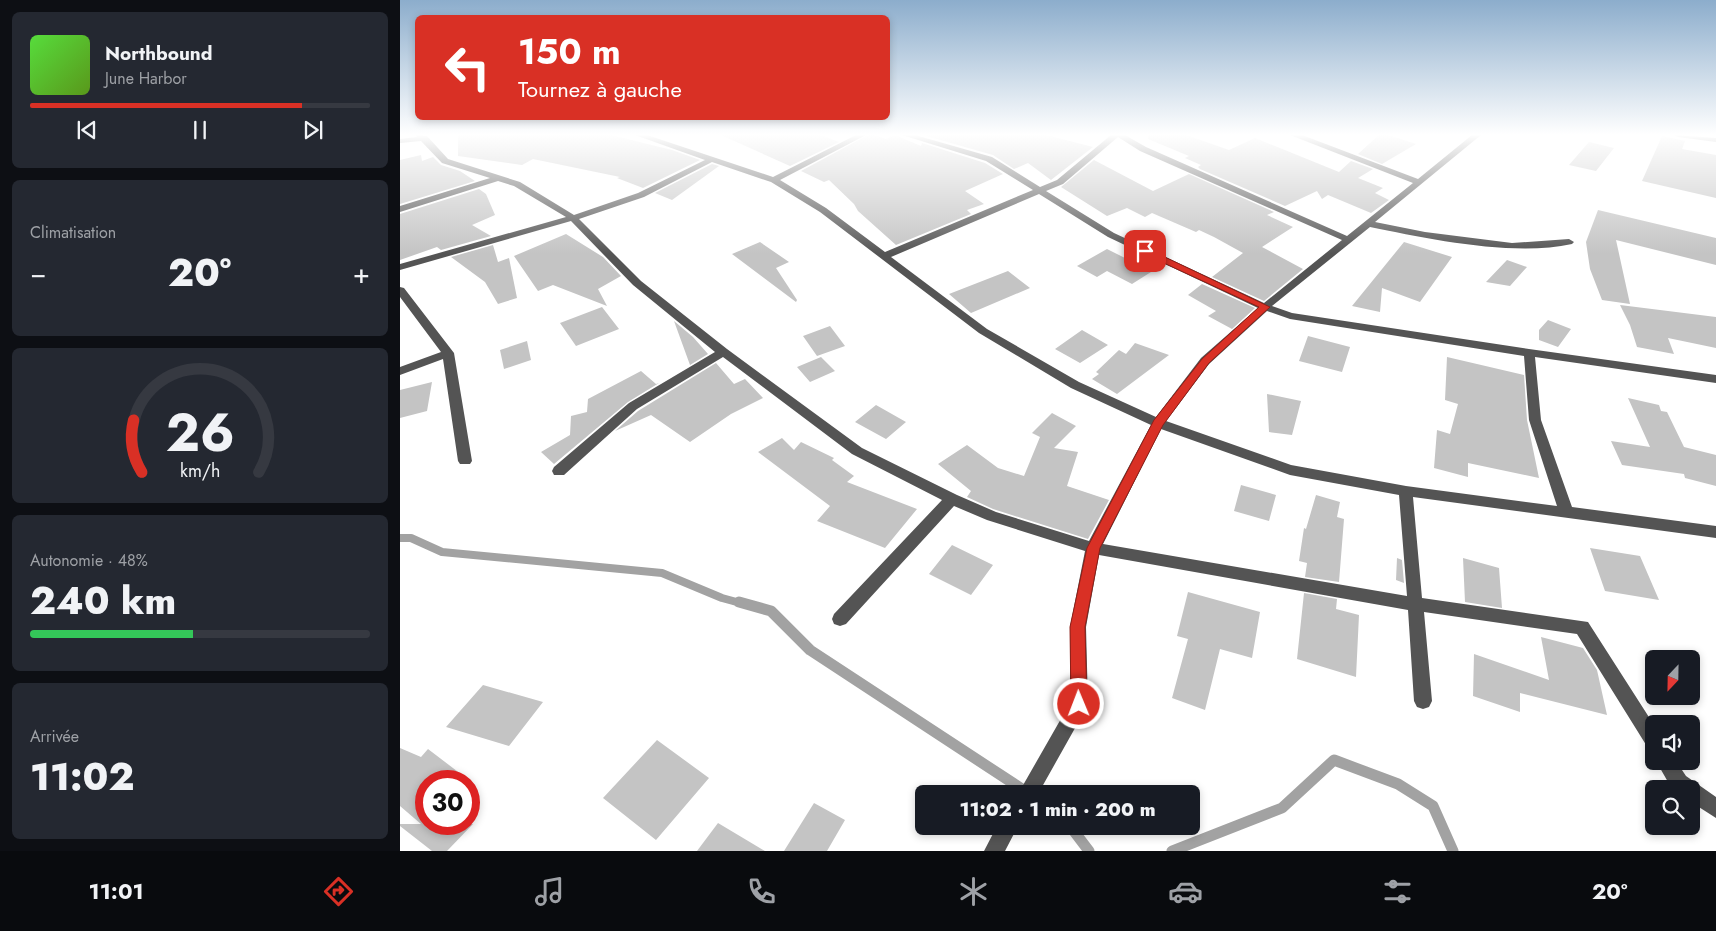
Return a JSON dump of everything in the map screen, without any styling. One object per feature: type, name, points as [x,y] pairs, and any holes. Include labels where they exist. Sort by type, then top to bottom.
[{"type":"street","points":[[488,175],[517,184],[573,218],[637,283],[723,352],[857,451],[952,499],[992,516],[1093,548],[1415,604],[1582,627],[1645,728]]},
{"type":"street","points":[[400,267],[573,218],[641,195],[681,175]]},
{"type":"street","points":[[758,175],[774,180],[823,210],[983,331],[1075,385],[1158,423],[1290,470],[1406,490],[1716,532]]},
{"type":"street","points":[[774,180],[784,175]]},
{"type":"street","points":[[1014,175],[1111,235],[1265,307],[1290,316],[1529,353],[1716,379]]},
{"type":"street","points":[[885,256],[1060,182],[1069,175]]},
{"type":"street","points":[[1201,175],[1349,240]]},
{"type":"street","points":[[1399,175],[1418,182]]},
{"type":"street","points":[[1032,785],[1079,704],[1078,627],[1093,548],[1158,423],[1206,361],[1265,307],[1370,224],[1427,175]]},
{"type":"street","points":[[400,209],[498,178]]},
{"type":"street","points":[[1370,224],[1426,235],[1512,246],[1569,242]]},
{"type":"street","points":[[400,290],[448,353],[464,461]]},
{"type":"street","points":[[559,471],[633,406],[723,352]]},
{"type":"street","points":[[400,371],[448,353]]},
{"type":"street","points":[[1529,353],[1535,420],[1567,513]]},
{"type":"street","points":[[1406,490],[1423,701]]},
{"type":"street","points":[[840,619],[952,499]]},
{"type":"street","points":[[1700,797],[1716,808]]},
{"type":"street","points":[[994,851],[1003,835]]},
{"type":"building","points":[[400,175],[466,175],[475,181],[400,204]]},
{"type":"building","points":[[609,175],[670,175],[643,188],[617,178],[620,177]]},
{"type":"building","points":[[691,175],[707,175],[672,200],[655,193]]},
{"type":"building","points":[[809,175],[1001,175],[965,191],[984,204],[967,210],[971,214],[896,245],[858,211],[854,204],[829,180],[824,182]]},
{"type":"building","points":[[1044,175],[1058,175],[1051,180]]},
{"type":"building","points":[[1076,175],[1122,175],[1153,191],[1191,175],[1274,212],[1267,215],[1293,227],[1262,247],[1303,269],[1264,301],[1212,277],[1243,253],[1199,230],[1196,232],[1152,213],[1145,217],[1127,208],[1107,216],[1061,187]]},
{"type":"building","points":[[1213,175],[1363,175],[1358,178],[1383,188],[1375,193],[1389,200],[1371,213],[1328,195],[1322,199],[1317,191],[1285,206]]},
{"type":"building","points":[[1645,175],[1716,175],[1716,198],[1642,181]]},
{"type":"building","points":[[479,189],[486,194],[495,215],[472,225],[491,236],[441,250],[437,247],[400,260],[400,214]]},
{"type":"building","points":[[1598,210],[1716,238],[1716,265],[1616,240],[1630,304],[1602,300],[1590,269],[1586,242]]},
{"type":"building","points":[[566,234],[603,257],[621,276],[598,289],[607,306],[553,285],[538,291],[514,256]]},
{"type":"building","points":[[760,242],[789,262],[776,268],[797,300],[796,302],[732,254]]},
{"type":"building","points":[[1404,242],[1452,257],[1420,302],[1382,288],[1380,312],[1352,306]]},
{"type":"building","points":[[493,245],[498,262],[509,258],[517,298],[498,304],[485,282],[451,257]]},
{"type":"building","points":[[1107,249],[1151,272],[1132,284],[1107,271],[1097,277],[1077,266]]},
{"type":"building","points":[[1507,260],[1527,267],[1510,286],[1486,282]]},
{"type":"building","points":[[1008,271],[1030,288],[971,313],[949,294]]},
{"type":"building","points":[[1202,284],[1255,308],[1232,329],[1208,316],[1216,311],[1188,295]]},
{"type":"building","points":[[1620,305],[1716,317],[1716,348],[1668,338],[1674,354],[1637,347],[1630,325]]},
{"type":"building","points":[[602,307],[619,329],[576,346],[560,323]]},
{"type":"building","points":[[1548,320],[1571,329],[1558,347],[1539,340],[1539,330]]},
{"type":"building","points":[[674,321],[693,337],[708,354],[690,365]]},
{"type":"building","points":[[830,326],[845,346],[817,356],[803,336]]},
{"type":"building","points":[[1082,330],[1108,345],[1080,363],[1055,349]]},
{"type":"building","points":[[1308,336],[1350,347],[1342,372],[1299,361]]},
{"type":"building","points":[[527,341],[531,360],[504,369],[500,350]]},
{"type":"building","points":[[1135,343],[1169,355],[1117,394],[1092,379],[1099,374],[1096,372],[1119,350],[1126,354]]},
{"type":"building","points":[[821,357],[835,371],[810,382],[797,367]]},
{"type":"building","points":[[1447,357],[1524,375],[1527,420],[1539,478],[1468,463],[1468,477],[1434,468],[1437,430],[1450,434],[1458,404],[1445,400]]},
{"type":"building","points":[[716,363],[734,384],[745,379],[763,398],[731,414],[690,442],[651,415],[615,431],[638,411]]},
{"type":"building","points":[[641,371],[656,384],[659,383],[628,402],[554,464],[541,452],[570,435],[571,416],[587,412],[588,399]]},
{"type":"building","points":[[432,382],[427,411],[400,418],[400,390]]},
{"type":"building","points":[[1267,394],[1301,401],[1292,435],[1269,432]]},
{"type":"building","points":[[1628,398],[1659,405],[1661,411],[1667,412],[1684,447],[1716,455],[1716,486],[1685,478],[1684,474],[1622,465],[1611,441],[1650,447]]},
{"type":"building","points":[[876,405],[906,422],[886,439],[855,422]]},
{"type":"building","points":[[1052,413],[1076,426],[1054,448],[1078,452],[1067,486],[1109,500],[1088,539],[993,509],[967,497],[971,491],[938,464],[967,445],[998,468],[1024,476],[1040,437],[1032,433]]},
{"type":"building","points":[[782,438],[794,450],[801,442],[834,458],[832,460],[854,476],[847,482],[917,509],[885,548],[817,521],[830,506],[758,452]]},
{"type":"building","points":[[1241,485],[1276,495],[1269,521],[1234,511]]},
{"type":"building","points":[[1316,495],[1340,502],[1337,517],[1344,519],[1339,582],[1305,577],[1307,563],[1299,561],[1304,528],[1306,529]]},
{"type":"building","points":[[952,545],[993,565],[971,595],[929,574]]},
{"type":"building","points":[[1590,548],[1640,556],[1659,600],[1605,591]]},
{"type":"building","points":[[1397,558],[1402,560],[1404,583],[1396,580]]},
{"type":"building","points":[[1463,558],[1499,568],[1502,608],[1465,602]]},
{"type":"building","points":[[1188,592],[1260,612],[1252,658],[1220,649],[1205,710],[1172,698],[1188,639],[1177,636]]},
{"type":"building","points":[[1304,593],[1337,599],[1336,609],[1359,615],[1356,677],[1297,659]]},
{"type":"building","points":[[1541,637],[1583,648],[1597,670],[1607,715],[1520,693],[1520,712],[1473,696],[1474,654],[1549,680]]},
{"type":"building","points":[[483,685],[543,702],[509,746],[446,727]]},
{"type":"building","points":[[657,740],[709,778],[656,840],[603,798]]},
{"type":"building","points":[[400,748],[421,757],[428,749],[456,770],[415,770],[415,819],[400,806]]},
{"type":"building","points":[[814,803],[845,820],[827,851],[784,851]]},
{"type":"building","points":[[718,823],[765,851],[697,851]]},
{"type":"building","points":[[400,824],[415,824],[415,835],[462,835],[447,851],[432,851],[400,826]]},
{"type":"waterway","points":[[400,538],[411,538],[442,552],[662,573],[722,598],[744,604]]},
{"type":"waterway","points":[[739,602],[771,611],[810,650],[1016,785]]},
{"type":"waterway","points":[[1172,851],[1282,808],[1334,760],[1398,784],[1433,806],[1453,851]]},
{"type":"waterway","points":[[1077,835],[1089,851]]},
{"type":"route","points":[[1079,704],[1078,627],[1093,548],[1158,423],[1206,361],[1265,307],[1145,251]]}]
